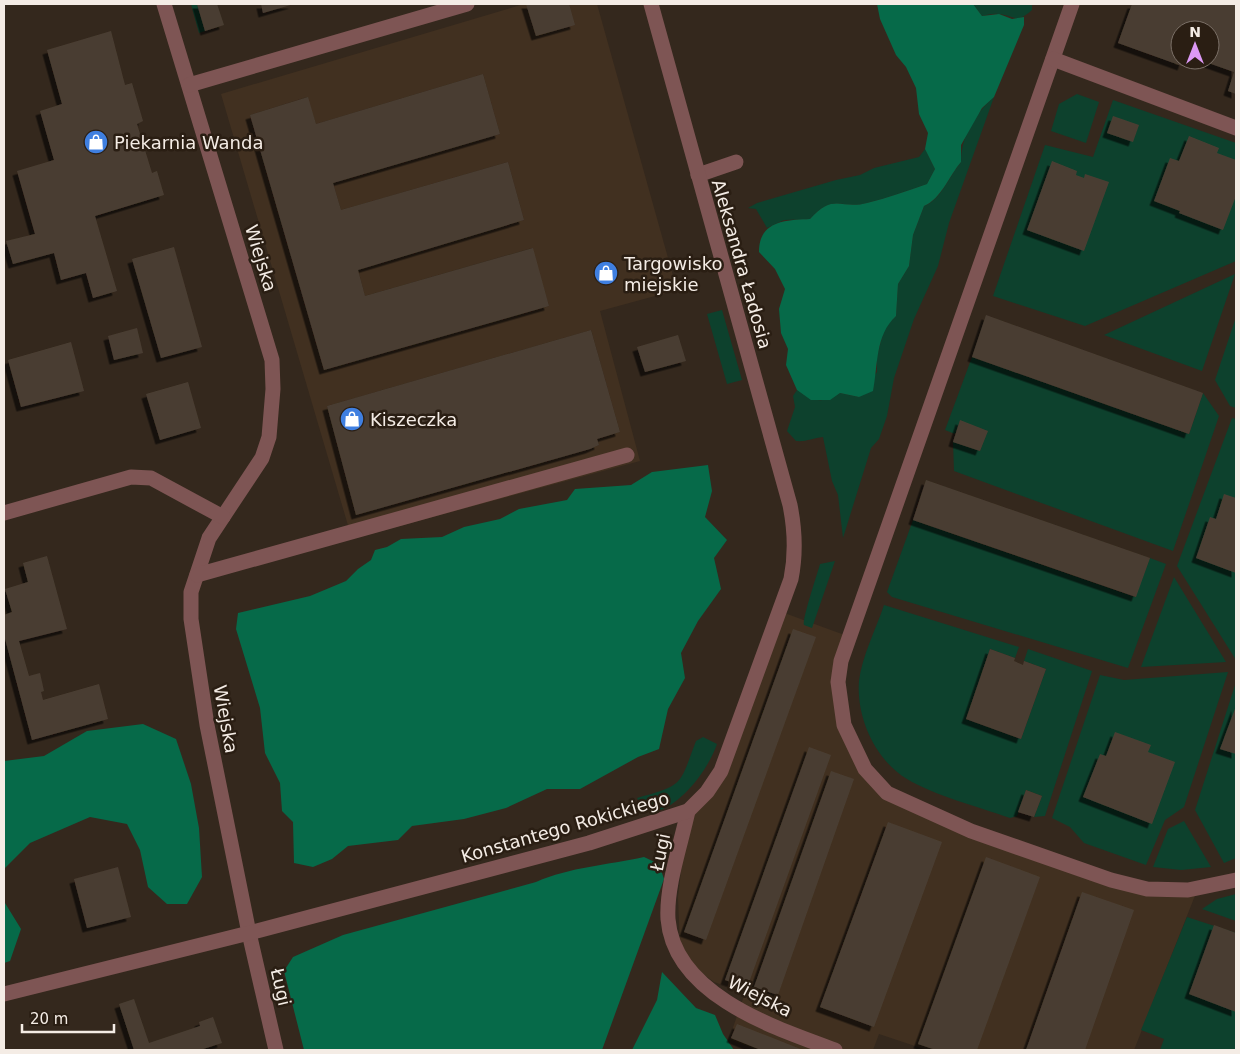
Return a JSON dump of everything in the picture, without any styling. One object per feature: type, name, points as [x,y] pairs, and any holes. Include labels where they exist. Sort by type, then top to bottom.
[{"type":"street","name":"Wiejska","points":[[164,4],[272,360],[273,389],[269,437],[262,458],[209,538],[192,592],[190,619],[207,726],[249,933]]},
{"type":"street","points":[[189,85],[467,4]]},
{"type":"street","name":"Aleksandra Ładosia","points":[[650,4],[790,504],[795,536]]},
{"type":"street","points":[[1072,4],[841,662],[838,682],[844,725],[865,769],[886,793],[971,831],[1078,869],[1147,889],[1188,890],[1236,880]]},
{"type":"street","points":[[1053,59],[1236,128]]},
{"type":"street","points":[[698,175],[736,162]]},
{"type":"street","points":[[197,575],[627,455]]},
{"type":"street","points":[[4,513],[131,477],[151,478],[223,517]]},
{"type":"street","name":"Konstantego Rokickiego","points":[[4,994],[249,933],[589,843],[688,811],[716,778],[731,746],[791,579],[795,561],[795,536]]},
{"type":"street","name":"Ługi","points":[[668,900],[688,811]]},
{"type":"street","name":"Wiejska","points":[[668,900],[671,935],[680,957],[714,994],[751,1015],[835,1050]]},
{"type":"street","name":"Ługi","points":[[249,933],[276,1050]]},
{"type":"shaded area","name":"Targowisko miejskie","points":[[524,4],[597,4],[677,290],[600,311],[640,461],[352,539],[221,94]],"holes":[[[483,74],[500,134],[333,183],[341,210],[508,162],[524,220],[358,270],[365,296],[532,248],[549,306],[324,370],[250,115],[307,97],[316,124]],[[591,330],[620,432],[597,439],[599,445],[590,449],[356,515],[327,406]]]},
{"type":"shaded area","points":[[779,611],[850,637],[840,704],[880,787],[1111,880],[1198,888],[1134,1050],[927,1050],[879,1034],[873,1050],[758,1050],[729,1039],[745,993],[714,982],[696,969],[680,947],[678,897],[688,811],[707,792]]},
{"type":"green space","points":[[191,4],[197,4],[205,31],[199,33]]},
{"type":"green space","points":[[877,4],[973,4],[982,16],[999,14],[1012,19],[1024,17],[1024,25],[994,97],[982,108],[961,145],[961,162],[940,193],[924,206],[913,235],[909,266],[898,284],[896,316],[884,332],[878,351],[873,391],[859,397],[840,393],[830,400],[811,400],[797,390],[786,365],[788,349],[781,333],[779,309],[785,289],[775,269],[759,252],[763,234],[775,224],[791,220],[810,219],[825,206],[832,204],[858,205],[890,197],[927,184],[935,169],[925,149],[928,133],[919,114],[916,88],[906,67],[896,55],[880,19]]},
{"type":"green space","points":[[973,4],[1032,4],[1032,10],[1018,18],[996,14],[982,16]]},
{"type":"green space","points":[[1077,94],[1099,102],[1086,143],[1051,131],[1059,104]]},
{"type":"green space","points":[[994,97],[949,223],[938,266],[914,319],[894,378],[887,416],[879,439],[871,448],[843,538],[838,495],[832,481],[823,437],[796,441],[787,431],[795,407],[793,396],[797,390],[818,400],[828,399],[840,393],[859,397],[877,372],[877,356],[885,326],[896,316],[898,284],[909,266],[913,235],[924,206],[935,199],[961,162],[963,143],[970,126]]},
{"type":"green space","points":[[1113,100],[1236,143],[1236,261],[1085,326],[993,296],[1045,145],[1093,157]]},
{"type":"green space","points":[[925,149],[935,169],[927,184],[904,192],[858,205],[832,204],[818,211],[810,219],[784,220],[767,228],[756,209],[748,208],[757,203],[860,175],[874,168],[919,157]]},
{"type":"green space","points":[[1235,274],[1202,371],[1104,335]]},
{"type":"green space","points":[[722,310],[742,380],[727,384],[707,314]]},
{"type":"green space","points":[[1236,317],[1236,408],[1230,406],[1215,380]]},
{"type":"green space","points":[[972,357],[1189,434],[1203,393],[1219,416],[1173,551],[954,471],[953,442],[980,451],[987,431],[960,421],[955,434],[945,430]]},
{"type":"green space","points":[[1232,418],[1236,419],[1236,660],[1177,566]]},
{"type":"green space","points":[[708,465],[712,491],[705,517],[727,540],[714,558],[721,589],[698,621],[681,653],[685,678],[668,709],[659,749],[638,757],[580,789],[547,789],[506,808],[464,819],[412,826],[398,840],[348,846],[332,859],[313,867],[294,863],[293,822],[282,811],[280,783],[265,753],[260,708],[236,629],[238,613],[310,596],[346,581],[371,560],[375,550],[387,547],[401,539],[442,537],[464,527],[500,519],[519,509],[567,500],[575,489],[631,485],[652,472]]},
{"type":"green space","points":[[913,520],[1135,597],[1150,558],[1166,564],[1128,668],[892,597],[887,592]]},
{"type":"green space","points":[[835,561],[812,628],[804,625],[807,606],[820,564]]},
{"type":"green space","points":[[1174,577],[1226,662],[1141,667]]},
{"type":"green space","points":[[884,605],[1019,647],[1015,658],[990,649],[966,719],[1021,739],[1046,669],[1024,661],[1028,649],[1092,671],[1045,816],[1034,817],[1042,796],[1026,790],[1017,816],[1010,818],[918,785],[896,771],[886,761],[877,749],[864,723],[859,695],[859,681],[863,662]]},
{"type":"green space","points":[[1228,672],[1184,807],[1165,820],[1146,865],[1084,843],[1070,827],[1052,818],[1100,675],[1124,680]]},
{"type":"green space","points":[[1236,682],[1236,858],[1224,863],[1195,810]]},
{"type":"green space","points":[[143,724],[176,739],[191,784],[199,828],[202,877],[187,904],[167,904],[148,887],[140,850],[127,824],[90,817],[30,843],[4,869],[4,761],[44,756],[87,731]]},
{"type":"green space","points":[[703,737],[717,744],[702,773],[687,791],[679,799],[661,810],[641,804],[637,798],[664,790],[678,782],[696,741]]},
{"type":"green space","points":[[1184,821],[1211,867],[1181,870],[1153,867],[1168,829]]},
{"type":"green space","points":[[644,857],[659,864],[664,879],[602,1050],[304,1050],[284,971],[293,957],[343,935],[536,882],[562,873]]},
{"type":"green space","points":[[4,878],[5,903],[21,929],[10,961],[4,963]]},
{"type":"green space","points":[[1236,894],[1236,921],[1202,909],[1217,899]]},
{"type":"green space","points":[[1187,917],[1236,933],[1236,1050],[1160,1050],[1164,1039],[1141,1030]]},
{"type":"green space","points":[[662,972],[696,1008],[715,1015],[723,1034],[734,1050],[632,1050],[657,1000]]},
{"type":"building","points":[[197,4],[217,4],[224,25],[205,31]]},
{"type":"building","points":[[261,4],[294,4],[263,13]]},
{"type":"building","points":[[526,4],[569,4],[575,25],[536,36]]},
{"type":"building","points":[[1132,4],[1236,4],[1236,94],[1228,91],[1234,72],[1220,67],[1220,20],[1170,20],[1170,62],[1118,43]]},
{"type":"building","points":[[111,31],[125,85],[132,83],[143,121],[137,124],[152,173],[157,171],[164,195],[95,216],[117,291],[93,298],[86,273],[61,280],[54,253],[13,264],[6,241],[35,234],[17,171],[54,160],[40,111],[62,104],[47,50]]},
{"type":"building","points":[[483,74],[500,134],[333,183],[341,210],[508,162],[524,220],[358,270],[365,296],[533,248],[549,306],[324,370],[250,115],[308,97],[316,124]]},
{"type":"building","points":[[1113,116],[1139,125],[1133,142],[1107,133]]},
{"type":"building","points":[[1189,136],[1219,148],[1217,153],[1236,160],[1236,196],[1223,230],[1154,201],[1170,158],[1179,161]]},
{"type":"building","points":[[1052,161],[1077,171],[1076,175],[1084,178],[1085,174],[1109,182],[1084,251],[1027,230]]},
{"type":"building","points":[[174,247],[202,347],[161,358],[132,259]]},
{"type":"building","points":[[986,315],[1203,393],[1189,434],[972,357]]},
{"type":"building","points":[[137,328],[143,353],[114,360],[108,336]]},
{"type":"building","points":[[591,330],[620,432],[597,439],[599,445],[590,449],[356,515],[327,406]]},
{"type":"building","points":[[678,335],[686,361],[645,372],[637,347]]},
{"type":"building","points":[[71,342],[84,391],[21,407],[8,360]]},
{"type":"building","points":[[188,382],[201,428],[160,440],[146,394]]},
{"type":"building","points":[[960,420],[988,431],[980,451],[953,442]]},
{"type":"building","points":[[926,480],[1150,558],[1136,597],[913,520]]},
{"type":"building","points":[[1224,494],[1236,498],[1236,573],[1196,558],[1210,517],[1216,519]]},
{"type":"building","points":[[47,556],[67,629],[19,641],[29,676],[40,673],[44,691],[41,692],[43,700],[99,684],[108,719],[32,740],[4,635],[4,615],[12,612],[5,589],[28,582],[23,563]]},
{"type":"building","points":[[793,629],[816,637],[706,940],[684,932]]},
{"type":"building","points":[[990,649],[1015,658],[1014,661],[1023,665],[1024,661],[1046,669],[1021,739],[966,719]]},
{"type":"building","points":[[1236,706],[1236,754],[1220,749]]},
{"type":"building","points":[[1115,732],[1151,745],[1148,752],[1175,762],[1152,824],[1083,797],[1100,754],[1106,756]]},
{"type":"building","points":[[809,747],[831,755],[747,988],[725,980]]},
{"type":"building","points":[[831,771],[854,779],[778,995],[754,987]]},
{"type":"building","points":[[1026,790],[1042,796],[1034,817],[1018,812]]},
{"type":"building","points":[[888,822],[942,842],[874,1027],[820,1007]]},
{"type":"building","points":[[986,857],[1040,877],[977,1050],[936,1050],[918,1044]]},
{"type":"building","points":[[118,867],[131,917],[87,928],[74,879]]},
{"type":"building","points":[[1082,892],[1134,910],[1085,1050],[1026,1050]]},
{"type":"building","points":[[1214,925],[1236,933],[1236,1012],[1189,994]]},
{"type":"building","points":[[134,999],[149,1043],[200,1026],[199,1022],[213,1017],[222,1043],[200,1050],[134,1050],[119,1004]]},
{"type":"building","points":[[737,1024],[803,1050],[761,1050],[731,1038]]},
{"type":"place","name":"Piekarnia Wanda","points":[[96,142]]},
{"type":"place","name":"Targowisko miejskie","points":[[606,273]]},
{"type":"place","name":"Kiszeczka","points":[[352,419]]}]
